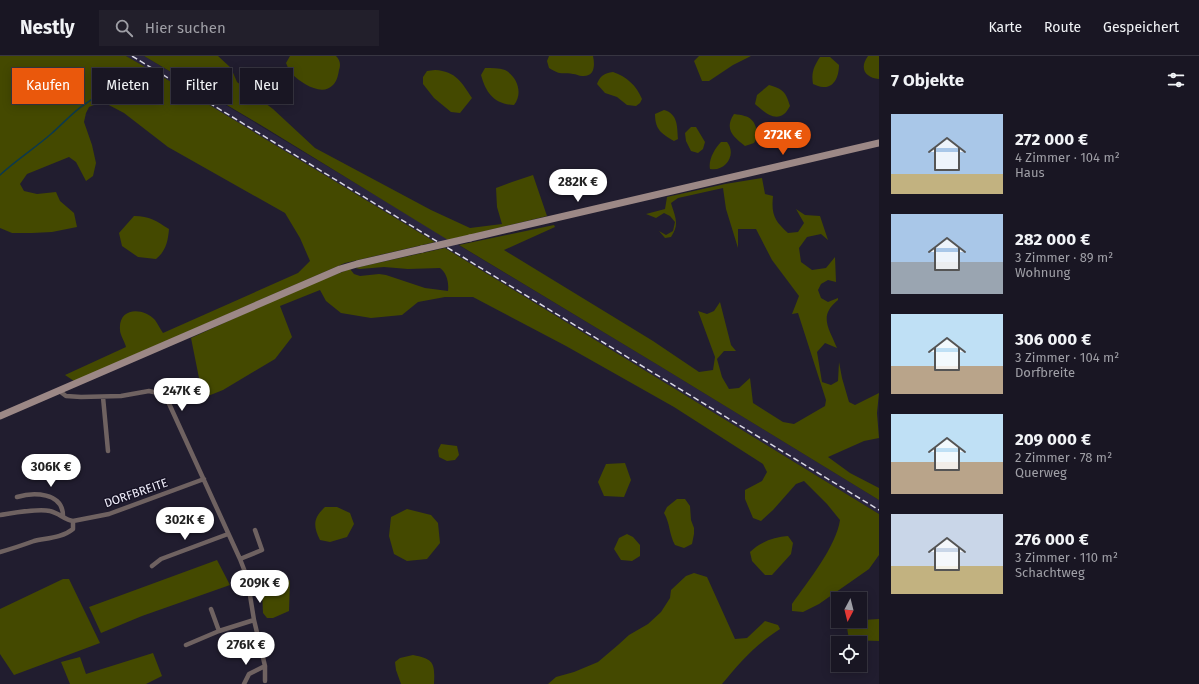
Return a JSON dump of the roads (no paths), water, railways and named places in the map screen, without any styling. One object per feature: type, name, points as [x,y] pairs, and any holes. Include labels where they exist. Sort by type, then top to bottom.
[{"type":"main road","points":[[0,416],[340,269],[879,143]]},
{"type":"street","points":[[60,390],[67,396],[103,397],[129,395],[149,391],[166,397],[247,577],[254,620],[265,666],[266,681]]},
{"type":"street","points":[[103,397],[108,451]]},
{"type":"street","name":"DORFBREITE","points":[[73,521],[109,514],[204,480]]},
{"type":"street","points":[[17,497],[27,494],[46,495],[57,502],[62,509],[63,516]]},
{"type":"street","points":[[0,515],[50,510],[70,521],[73,521],[73,529],[51,539],[36,541],[0,552]]},
{"type":"street","points":[[240,559],[262,550],[255,530]]},
{"type":"street","points":[[152,566],[161,559],[228,534]]},
{"type":"street","points":[[211,609],[219,631]]},
{"type":"street","points":[[186,645],[219,631],[254,620]]},
{"type":"street","points":[[244,684],[249,674],[265,666]]},
{"type":"waterway","points":[[0,175],[92,99]]},
{"type":"railway","points":[[132,56],[879,510]]}]
